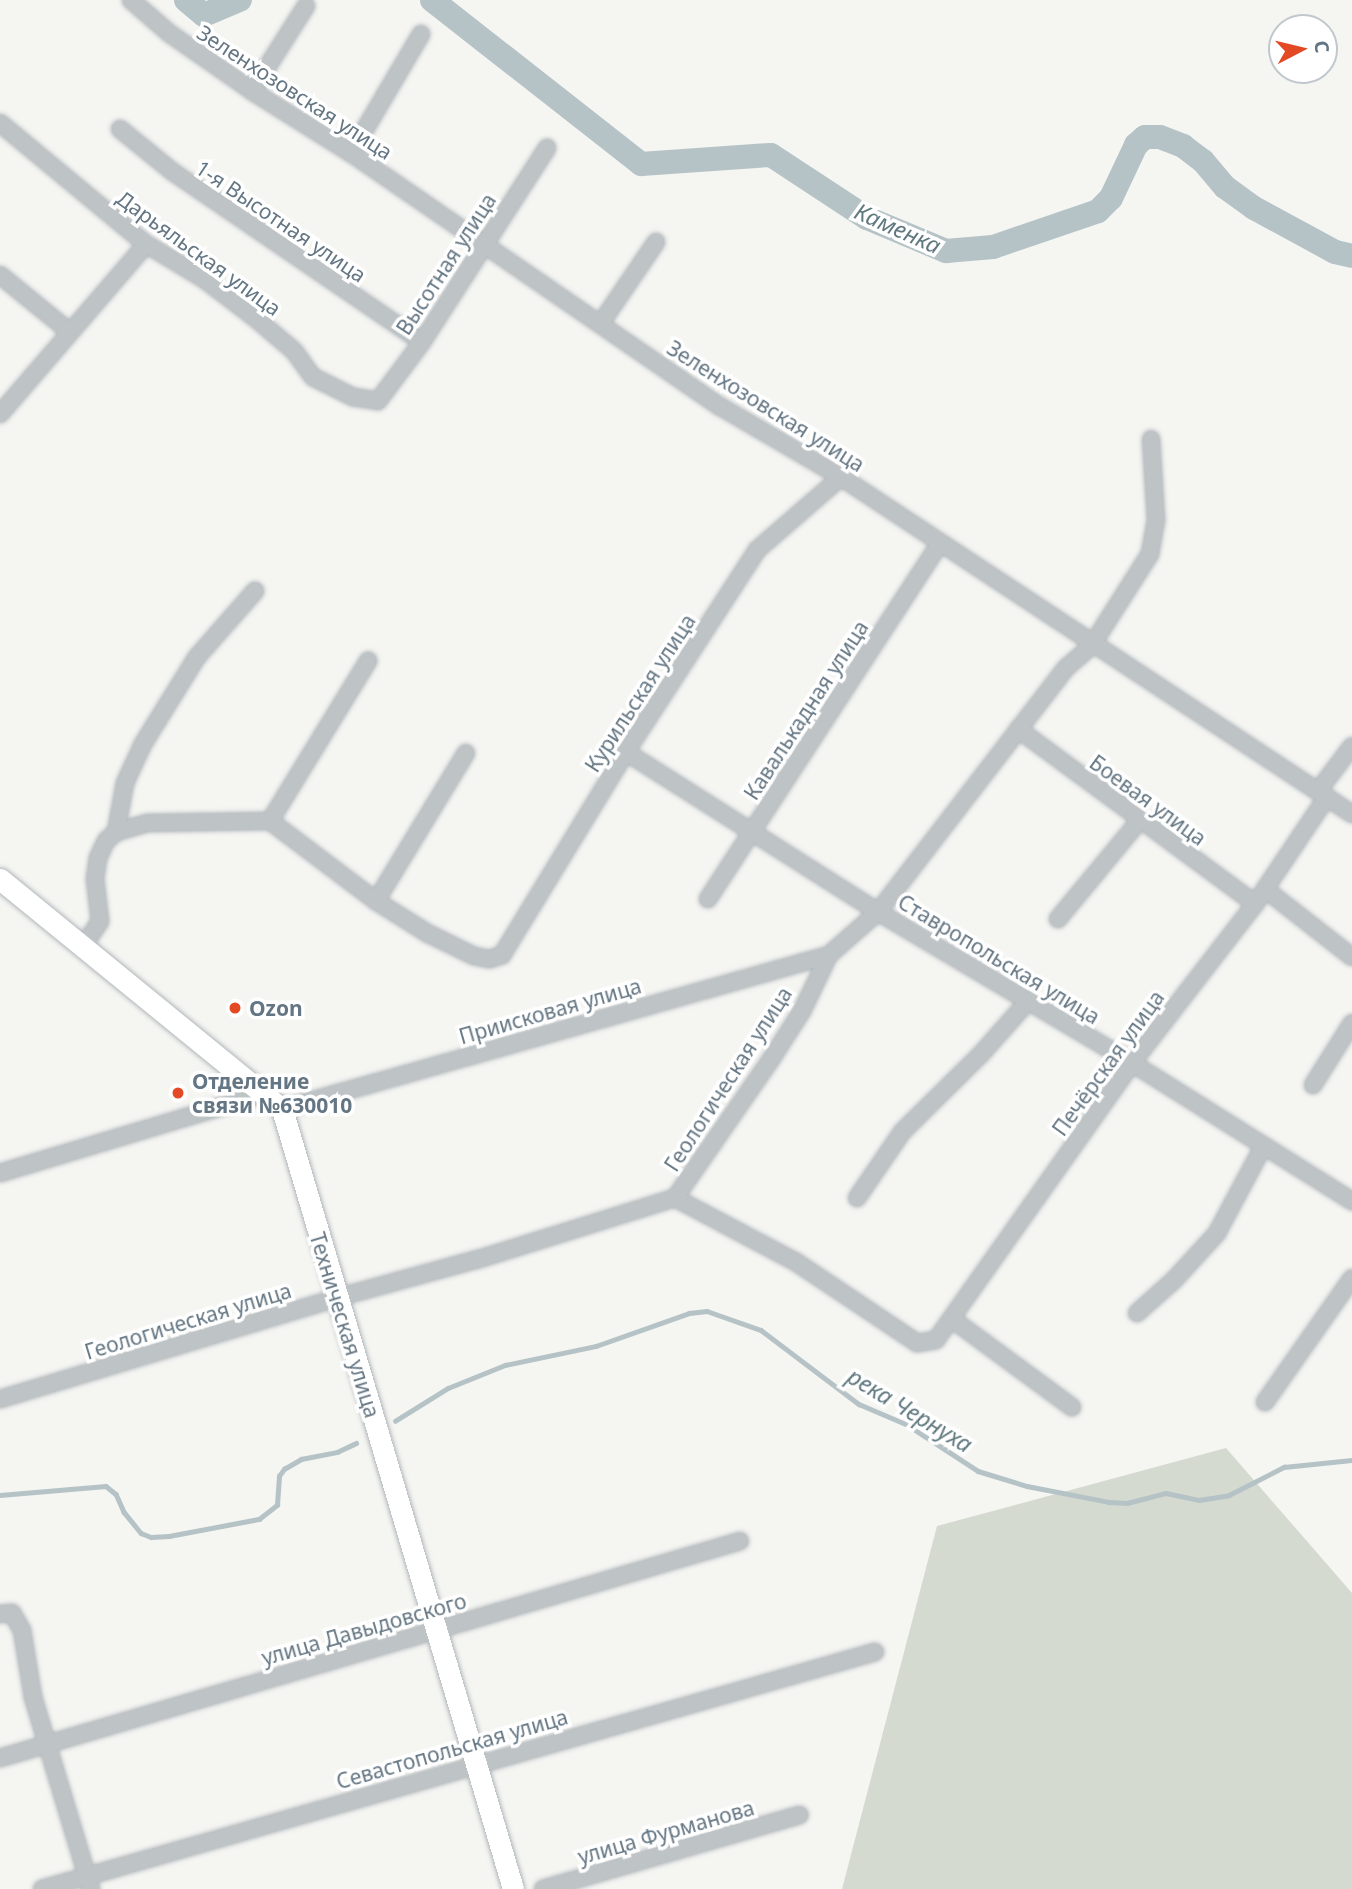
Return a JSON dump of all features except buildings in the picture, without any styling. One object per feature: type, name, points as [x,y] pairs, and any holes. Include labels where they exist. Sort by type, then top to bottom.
[{"type":"street","name":"Зеленхозовская улица","points":[[131,0],[169,33],[252,92],[351,153],[721,407],[841,477],[1352,814]]},
{"type":"street","points":[[252,92],[306,6]]},
{"type":"street","points":[[351,153],[421,34]]},
{"type":"street","name":"Дарьяльская улица","points":[[0,123],[146,244],[204,279],[254,317],[294,351],[313,377],[352,397],[378,401]]},
{"type":"street","name":"1-я Высотная улица","points":[[120,129],[183,179],[422,342]]},
{"type":"street","name":"Высотная улица","points":[[378,401],[422,342],[547,148]]},
{"type":"street","points":[[601,323],[656,242]]},
{"type":"street","points":[[0,414],[146,244]]},
{"type":"street","points":[[0,275],[70,332]]},
{"type":"street","name":"Геологическая улица","points":[[0,1399],[336,1298],[479,1259],[675,1198],[802,1011],[829,955],[878,912],[1066,668],[1092,645],[1150,554],[1155,536],[1151,439]]},
{"type":"street","name":"Курильская улица","points":[[376,901],[427,933],[474,956],[490,959],[502,955],[626,752],[757,550],[841,477]]},
{"type":"street","name":"Кавалькадная улица","points":[[708,899],[939,544]]},
{"type":"street","points":[[116,832],[125,783],[143,744],[197,657],[255,591]]},
{"type":"street","points":[[270,821],[368,660]]},
{"type":"street","name":"Боевая улица","points":[[1018,729],[1139,821],[1255,904]]},
{"type":"street","name":"Печёрская улица","points":[[675,1198],[796,1262],[918,1343],[936,1340],[1132,1063],[1255,904],[1352,746]]},
{"type":"street","name":"Ставропольская улица","points":[[626,752],[878,912],[1029,1000],[1352,1201]]},
{"type":"street","points":[[85,945],[100,920],[95,879],[98,858],[106,841],[116,832],[147,823],[270,821],[376,901],[466,753]]},
{"type":"street","points":[[1058,919],[1139,821]]},
{"type":"street","name":"Техническая улица","points":[[1,884],[85,945],[282,1109],[336,1298],[478,1763],[513,1889]]},
{"type":"street","points":[[1265,889],[1352,957]]},
{"type":"street","name":"Приисковая улица","points":[[282,1109],[829,955]]},
{"type":"street","points":[[857,1198],[902,1132],[982,1054],[1029,1000]]},
{"type":"street","points":[[1313,1085],[1352,1023]]},
{"type":"street","points":[[0,1173],[266,1093]]},
{"type":"street","points":[[1137,1313],[1174,1280],[1217,1233],[1263,1147]]},
{"type":"street","points":[[1265,1402],[1352,1278]]},
{"type":"street","points":[[952,1319],[1072,1407]]},
{"type":"street","name":"улица Давыдовского","points":[[0,1758],[740,1541]]},
{"type":"street","points":[[6,1613],[22,1630],[33,1698],[89,1882]]},
{"type":"street","name":"Севастопольская улица","points":[[41,1889],[89,1882],[478,1763],[875,1652]]},
{"type":"street","name":"улица Фурманова","points":[[543,1889],[800,1815]]},
{"type":"shaded area","points":[[1226,1448],[1352,1593],[1352,1889],[842,1889],[937,1526]]},
{"type":"waterway","name":"Каменка","points":[[186,0],[204,15],[240,0]]},
{"type":"waterway","name":"Каменка","points":[[432,0],[641,164],[771,155],[867,218],[946,251],[993,247],[1098,211],[1111,198],[1136,145],[1145,137],[1160,137],[1183,146],[1203,161],[1225,187],[1254,208],[1335,252],[1352,256]]},
{"type":"waterway","name":"река Чернуха","points":[[395,1421],[448,1388],[505,1365],[596,1346],[689,1313],[707,1311],[761,1330],[859,1404],[906,1424],[978,1471],[1027,1486],[1109,1502],[1127,1503],[1166,1493],[1199,1500],[1229,1495],[1284,1467],[1352,1460]]},
{"type":"waterway","name":"река Чернуха","points":[[0,1495],[106,1486],[116,1494],[124,1512],[141,1533],[151,1537],[169,1536],[259,1519],[277,1505],[279,1476],[284,1469],[301,1459],[337,1452],[356,1443]]},
{"type":"place","name":"Ozon","points":[[235,1008]]},
{"type":"place","name":"Отделение связи №630010","points":[[178,1093]]}]
